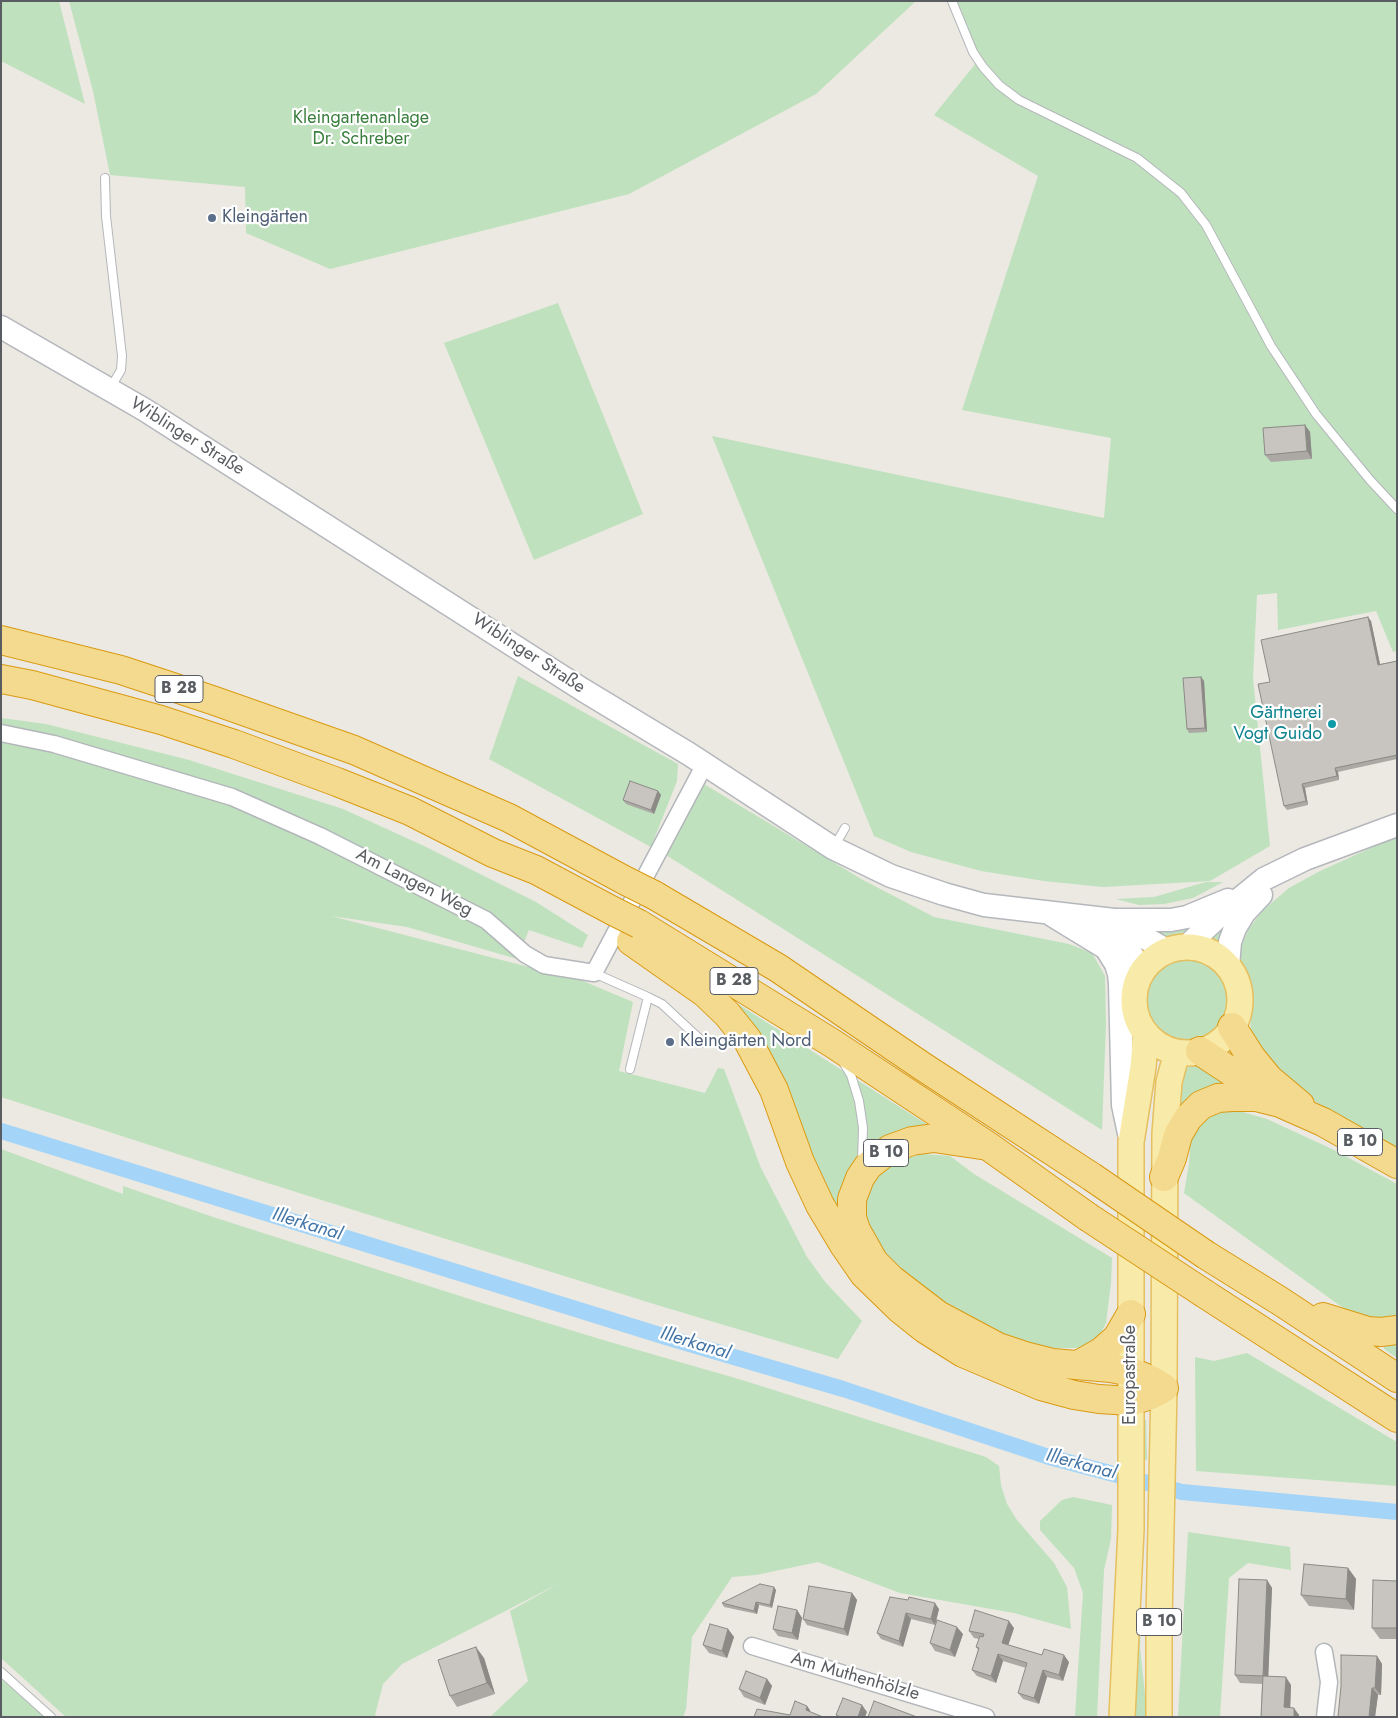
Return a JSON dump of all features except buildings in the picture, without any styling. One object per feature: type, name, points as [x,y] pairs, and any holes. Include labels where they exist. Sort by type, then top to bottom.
[{"type":"highway","name":"B 28","points":[[1,640],[121,670],[212,700],[354,750],[509,818],[654,895],[778,968],[1206,1255],[1280,1301]]},
{"type":"highway","name":"B 28","points":[[1,678],[161,720],[234,744],[410,811],[493,853],[536,870],[609,918],[832,1043],[988,1146]]},
{"type":"highway","points":[[635,932],[705,993],[732,1020],[747,1039],[774,1090],[800,1162],[820,1205],[864,1274],[900,1309],[925,1329],[963,1353],[1040,1386],[1074,1395],[1131,1401],[1151,1395],[1164,1388]]},
{"type":"highway","name":"B 10","points":[[1232,1027],[1251,1057],[1269,1079],[1293,1100],[1323,1122],[1397,1164]]},
{"type":"highway","points":[[1189,1052],[1280,1103],[1323,1122]]},
{"type":"highway","points":[[1164,1177],[1172,1158],[1178,1135],[1188,1118],[1201,1105],[1218,1098],[1232,1097],[1256,1097],[1280,1103]]},
{"type":"highway","name":"B 10","points":[[1164,1388],[1151,1380],[1131,1372],[1054,1363],[1024,1356],[998,1347],[938,1315],[891,1280],[874,1262],[856,1230],[852,1218],[852,1199],[864,1171],[876,1159],[890,1150],[912,1141],[934,1138],[988,1146],[1088,1217],[1397,1418]]},
{"type":"highway","points":[[1280,1301],[1368,1331],[1397,1330]]},
{"type":"highway","points":[[1280,1301],[1397,1378]]},
{"type":"highway","points":[[1078,1365],[1101,1352],[1117,1338],[1132,1314]]},
{"type":"main road","name":"Wiblinger Straße","points":[[1,327],[110,389],[326,524],[575,684],[705,764],[832,848],[891,876],[944,894],[984,905],[1114,920],[1177,949]]},
{"type":"main road","points":[[1177,949],[1264,880],[1305,859],[1397,825]]},
{"type":"main road","points":[[1228,966],[1230,942],[1244,913],[1284,870]]},
{"type":"main road","points":[[1114,920],[1155,921],[1187,916],[1248,892]]},
{"type":"main road","points":[[1046,912],[1106,948],[1116,964],[1120,984],[1119,1008],[1123,1105],[1131,1142]]},
{"type":"main road","name":"Wiblinger Straße","points":[[1081,915],[1116,937],[1127,947],[1135,960],[1139,978]]},
{"type":"main road","points":[[1177,949],[1202,949],[1216,956],[1228,966],[1238,989],[1237,1015],[1232,1027],[1224,1038],[1213,1046],[1189,1052]]},
{"type":"main road","name":"B 10","points":[[1177,949],[1156,957],[1146,966],[1134,992],[1134,1007],[1138,1021],[1146,1034],[1155,1042],[1165,1048],[1189,1052]]},
{"type":"main road","name":"Europastraße","points":[[1122,1717],[1131,1529],[1131,1142],[1144,1067],[1146,1034]]},
{"type":"main road","name":"Europastraße","points":[[1159,1717],[1164,1388],[1165,1134],[1169,1082],[1189,1052]]},
{"type":"street","name":"Am Langen Weg","points":[[1,733],[54,744],[232,798],[320,836],[486,920],[525,954],[544,964],[594,973]]},
{"type":"street","points":[[594,973],[705,764]]},
{"type":"street","name":"Am Muthenhölzle","points":[[752,1646],[986,1717]]},
{"type":"street","points":[[1324,1652],[1329,1682],[1325,1717]]},
{"type":"lane","points":[[952,1],[973,52],[999,85],[1019,100],[1137,158],[1181,193],[1206,224],[1271,346],[1316,414],[1370,480],[1397,509]]},
{"type":"lane","points":[[104,178],[106,216],[122,356],[120,370],[110,389]]},
{"type":"lane","points":[[832,848],[845,828]]},
{"type":"lane","points":[[594,973],[662,1004],[704,1043]]},
{"type":"lane","points":[[630,1069],[648,997]]},
{"type":"lane","points":[[832,1043],[851,1075],[859,1101],[863,1135],[860,1178]]},
{"type":"lane","points":[[1,1672],[51,1717]]},
{"type":"green space","points":[[1,1],[59,1],[85,104],[1,61]]},
{"type":"green space","name":"Kleingartenanlage Dr. Schreber","points":[[69,1],[916,1],[816,94],[629,194],[330,269],[246,233],[245,187],[110,175],[93,91]]},
{"type":"green space","points":[[955,1],[1397,1],[1397,651],[1393,652],[1376,611],[1278,630],[1277,593],[1257,595],[1253,678],[1270,846],[1210,881],[1103,887],[1044,881],[981,871],[911,852],[874,836],[712,436],[1104,518],[1111,438],[962,410],[1038,176],[934,115],[980,58],[974,49]]},
{"type":"green space","points":[[558,303],[643,514],[534,560],[444,343]]},
{"type":"green space","points":[[518,676],[678,764],[677,781],[651,847],[489,759]]},
{"type":"green space","points":[[1,718],[46,724],[189,760],[343,809],[424,846],[536,902],[588,935],[582,948],[529,930],[517,959],[407,927],[331,916],[583,981],[633,1002],[619,1071],[705,1093],[718,1068],[724,1069],[761,1168],[807,1257],[826,1283],[862,1321],[838,1359],[657,1305],[1,1097]]},
{"type":"green space","points":[[704,784],[863,880],[934,917],[1069,944],[1092,953],[1105,976],[1106,1024],[1102,1130],[666,855]]},
{"type":"green space","points":[[1397,836],[1397,1149],[1302,1094],[1257,1047],[1251,1033],[1249,982],[1240,963],[1241,948],[1248,930],[1262,911],[1289,888],[1318,872]]},
{"type":"green space","points":[[1206,882],[1223,882],[1193,898],[1164,904],[1139,905],[1116,899],[1154,897]]},
{"type":"green space","points":[[1246,899],[1222,949],[1204,942]]},
{"type":"green space","points":[[1208,915],[1184,939],[1174,941],[1161,938],[1137,925]]},
{"type":"green space","points":[[1187,958],[1203,961],[1217,970],[1226,984],[1229,1000],[1226,1016],[1217,1030],[1203,1039],[1187,1042],[1171,1039],[1157,1030],[1148,1016],[1145,1000],[1148,984],[1157,970],[1171,961]]},
{"type":"green space","points":[[730,999],[928,1125],[896,1138],[844,1227]]},
{"type":"green space","points":[[1205,1064],[1248,1092],[1182,1110],[1174,1105],[1185,1069],[1193,1065]]},
{"type":"green space","points":[[1215,1109],[1232,1109],[1267,1119],[1334,1150],[1397,1184],[1397,1322],[1364,1322],[1184,1193],[1189,1164],[1191,1131]]},
{"type":"green space","points":[[1,1149],[123,1194],[123,1186],[213,1217],[482,1303],[742,1380],[986,1457],[999,1466],[1001,1485],[1007,1504],[1017,1520],[1054,1563],[1067,1587],[1071,1629],[1014,1613],[900,1593],[818,1562],[756,1575],[732,1577],[692,1637],[686,1709],[683,1717],[490,1717],[528,1681],[510,1611],[560,1583],[402,1664],[383,1684],[375,1715],[377,1717],[66,1717],[1,1658]]},
{"type":"green space","points":[[922,1154],[950,1156],[974,1174],[1112,1258],[1106,1323],[1098,1338],[1079,1348],[1043,1348],[1003,1339],[948,1308],[873,1248],[863,1223],[866,1192],[887,1164]]},
{"type":"green space","points":[[1397,1338],[1397,1358],[1384,1349],[1384,1340]]},
{"type":"green space","points":[[1247,1353],[1397,1442],[1397,1486],[1196,1471],[1195,1357],[1214,1361]]},
{"type":"green space","points":[[1142,1420],[1146,1420],[1147,1460],[1143,1459]]},
{"type":"green space","points":[[1073,1497],[1112,1505],[1111,1539],[1104,1570],[1097,1717],[1075,1717],[1083,1593],[1074,1568],[1040,1530],[1040,1521],[1062,1500]]},
{"type":"green space","points":[[1188,1532],[1290,1547],[1291,1570],[1248,1563],[1229,1578],[1220,1717],[1178,1717]]},
{"type":"green space","points":[[1137,1617],[1141,1617],[1140,1648],[1145,1694],[1145,1717],[1135,1717]]},
{"type":"green space","points":[[1,1679],[45,1717],[1,1717]]},
{"type":"waterway","name":"Illerkanal","points":[[1,1131],[666,1337],[843,1389],[1049,1457],[1182,1492],[1397,1512]]},
{"type":"place","name":"Kleingärten","points":[[212,218]]},
{"type":"place","name":"Gärtnerei Vogt Guido","points":[[1332,724]]},
{"type":"place","name":"Kleingärten Nord","points":[[670,1042]]}]
